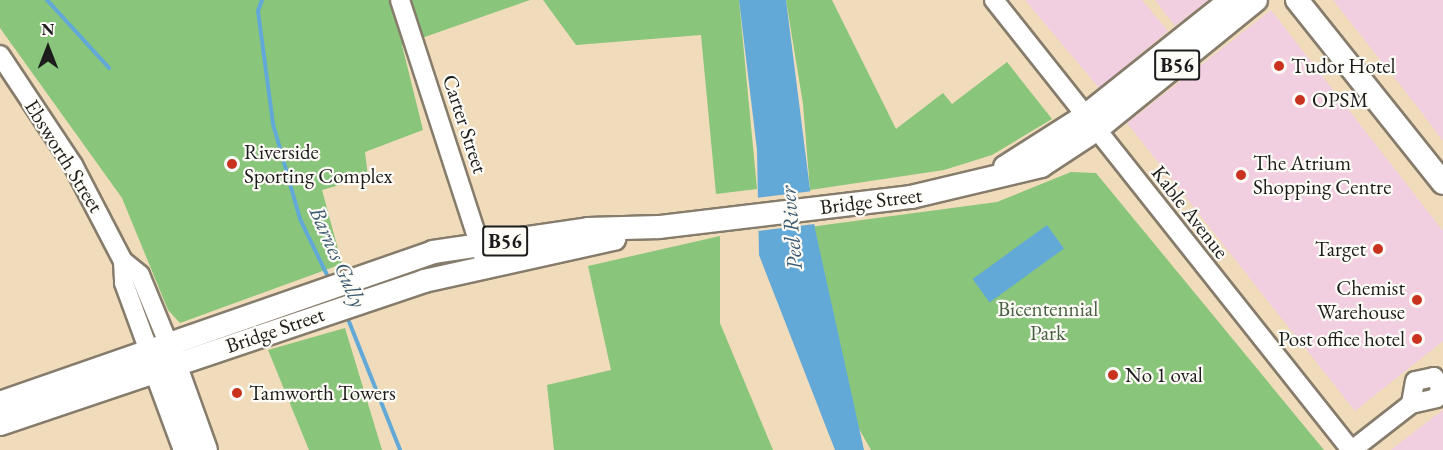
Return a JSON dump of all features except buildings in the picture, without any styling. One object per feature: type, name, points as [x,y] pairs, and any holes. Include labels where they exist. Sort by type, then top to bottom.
[{"type":"main road","name":"B56","points":[[1091,123],[1232,0]]},
{"type":"main road","name":"B56","points":[[1091,123],[1256,0]]},
{"type":"main road","points":[[1297,0],[1443,183]]},
{"type":"main road","name":"Bridge Street","points":[[0,424],[162,357],[199,332],[354,277],[483,254],[659,227],[911,197],[975,184],[1041,166],[1091,123]]},
{"type":"main road","name":"Bridge Street","points":[[0,403],[162,357],[208,353],[365,300],[483,254]]},
{"type":"main road","name":"Ebsworth Street","points":[[162,357],[185,450]]},
{"type":"main road","name":"Ebsworth Street","points":[[162,357],[206,450]]},
{"type":"street","name":"Carter Street","points":[[400,0],[483,254]]},
{"type":"street","name":"Kable Avenue","points":[[994,0],[1351,450]]},
{"type":"street","name":"Ebsworth Street","points":[[0,55],[73,165],[123,261],[140,275],[162,357]]},
{"type":"street","points":[[1351,450],[1411,404]]},
{"type":"shaded area","points":[[1025,0],[1142,0],[1168,31],[1099,88]]},
{"type":"shaded area","points":[[1155,0],[1209,0],[1175,26]]},
{"type":"shaded area","points":[[1333,0],[1443,0],[1443,141],[1419,109]]},
{"type":"shaded area","points":[[1271,10],[1443,231],[1443,341],[1355,411],[1127,123]]},
{"type":"shaded area","points":[[1443,410],[1443,450],[1391,450],[1415,431]]},
{"type":"green space","name":"Riverside Sporting Complex","points":[[0,0],[530,0],[402,45],[423,130],[365,152],[368,177],[322,190],[342,264],[180,323],[168,310],[122,198],[0,28]]},
{"type":"green space","points":[[543,0],[739,0],[757,189],[716,194],[701,35],[576,45]]},
{"type":"green space","points":[[786,0],[832,0],[896,129],[943,93],[952,104],[1007,62],[1052,119],[992,155],[944,170],[810,190],[803,104]]},
{"type":"green space","name":"Bicentennial Park","points":[[1071,172],[1096,173],[1324,450],[871,450],[837,390],[802,228],[997,202]]},
{"type":"green space","points":[[720,236],[720,323],[773,450],[554,450],[547,385],[611,370],[588,266]]},
{"type":"green space","points":[[345,328],[382,450],[309,450],[268,350]]},
{"type":"water","name":"Peel River","points":[[739,0],[786,0],[815,229],[864,450],[835,450],[759,255],[757,150]]},
{"type":"water","points":[[1047,225],[1064,248],[990,303],[973,279]]},
{"type":"pier","points":[[813,191],[817,224],[758,231],[754,198]]},
{"type":"waterway","points":[[47,0],[109,68]]},
{"type":"waterway","name":"Barnes Gully","points":[[262,0],[258,11],[273,124],[300,219],[330,281]]},
{"type":"waterway","name":"Barnes Gully","points":[[346,314],[400,450]]},
{"type":"place","name":"Tudor Hotel","points":[[1279,66]]},
{"type":"place","name":"OPSM","points":[[1300,100]]},
{"type":"place","name":"Riverside Sporting Complex","points":[[232,164]]},
{"type":"place","name":"The Atrium Shopping Centre","points":[[1241,175]]},
{"type":"place","name":"Target","points":[[1378,249]]},
{"type":"place","name":"Chemist Warehouse","points":[[1417,300]]},
{"type":"place","name":"Post office hotel","points":[[1417,339]]},
{"type":"place","name":"No 1 oval","points":[[1113,375]]},
{"type":"place","name":"Tamworth Towers","points":[[237,393]]}]
